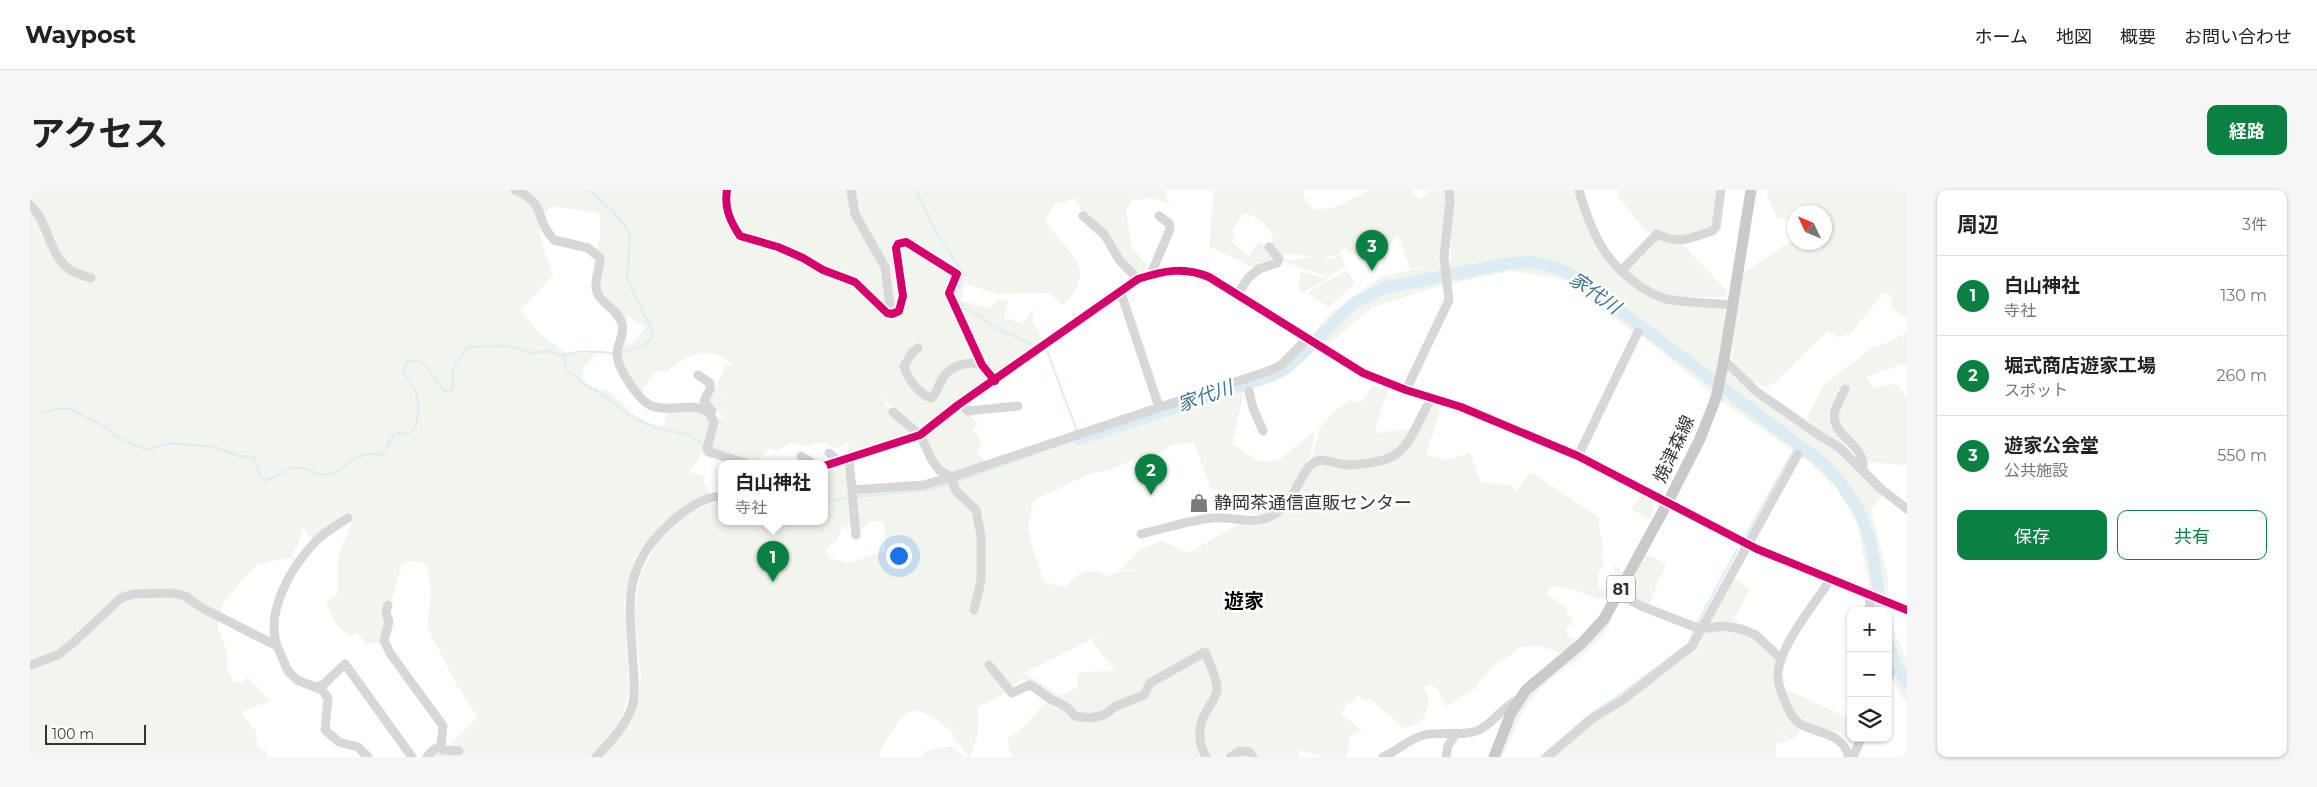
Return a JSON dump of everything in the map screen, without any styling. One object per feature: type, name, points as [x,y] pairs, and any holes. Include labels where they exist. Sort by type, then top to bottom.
[{"type":"main road","name":"焼津森線","points":[[1494,757],[1519,699],[1538,678],[1582,643],[1604,619],[1700,439],[1716,398],[1721,377],[1751,190]]},
{"type":"street","points":[[515,190],[536,203],[545,227],[554,240],[588,248],[600,258],[596,282],[598,295],[619,317],[623,324],[623,334],[617,353],[617,362],[619,368],[643,400],[650,405],[660,408],[702,408],[708,412],[714,422]]},
{"type":"street","points":[[727,190],[725,201],[729,219],[740,236],[778,247],[803,258],[823,270],[855,282],[887,313],[899,311],[903,296],[896,248],[898,244],[906,242],[957,274],[949,293],[982,365],[995,381]]},
{"type":"street","points":[[851,190],[855,214],[885,267],[890,314]]},
{"type":"street","points":[[1406,390],[1449,300],[1444,268],[1450,201],[1449,190]]},
{"type":"street","points":[[1579,190],[1599,243],[1622,270],[1650,293],[1670,300],[1733,305]]},
{"type":"street","points":[[1622,270],[1657,234],[1670,241],[1683,242],[1712,231],[1716,227],[1721,190]]},
{"type":"street","points":[[30,205],[40,214],[54,251],[72,271],[91,278]]},
{"type":"street","points":[[1083,216],[1104,234],[1120,261],[1138,278]]},
{"type":"street","points":[[1152,274],[1170,229],[1169,223],[1159,216]]},
{"type":"street","points":[[1238,295],[1248,278],[1259,269],[1277,263],[1279,259],[1269,247]]},
{"type":"street","points":[[828,465],[920,435],[960,403],[995,381],[1138,278],[1168,270],[1195,271],[1209,276],[1363,373],[1431,399],[1461,407],[1578,456],[1746,543],[1907,610]]},
{"type":"street","points":[[1120,290],[1159,407]]},
{"type":"street","points":[[1578,456],[1638,332]]},
{"type":"street","points":[[852,494],[952,481],[1077,434],[1280,366],[1307,339]]},
{"type":"street","points":[[918,348],[908,358],[904,366],[906,372],[923,395],[931,398],[936,395],[941,380],[947,372],[966,362],[982,365]]},
{"type":"street","points":[[1724,360],[1757,392],[1840,448],[1880,488],[1907,508]]},
{"type":"street","points":[[698,375],[710,383],[710,389],[704,401],[715,413],[708,445],[714,454],[735,460]]},
{"type":"street","points":[[1845,389],[1835,412],[1835,423],[1837,430],[1853,444],[1861,455],[1864,462],[1863,469]]},
{"type":"street","points":[[1249,391],[1253,408],[1263,430]]},
{"type":"street","points":[[1141,534],[1212,518],[1268,518],[1283,508],[1293,497],[1306,470],[1312,463],[1319,460],[1345,465],[1383,461],[1396,456],[1404,449],[1431,399]]},
{"type":"street","points":[[960,403],[968,411],[1018,406]]},
{"type":"street","points":[[893,412],[920,435],[939,470],[952,481],[956,491],[976,510],[979,517],[981,581],[974,610]]},
{"type":"street","points":[[829,453],[839,461]]},
{"type":"street","points":[[1547,757],[1592,719],[1624,699],[1692,646],[1696,628],[1798,454]]},
{"type":"street","points":[[801,456],[807,460]]},
{"type":"street","points":[[849,458],[856,535]]},
{"type":"street","points":[[596,757],[613,739],[632,707],[635,690],[629,598],[640,560],[651,543],[676,517],[702,500],[718,496]]},
{"type":"street","points":[[348,518],[317,540],[288,580],[275,616],[273,635],[288,671],[297,680],[322,690],[328,698],[325,730],[339,742],[358,747],[368,757]]},
{"type":"street","points":[[1831,579],[1786,646],[1778,673],[1779,685],[1793,718],[1802,726],[1832,736],[1845,746],[1849,757]]},
{"type":"street","points":[[30,665],[58,655],[121,598],[133,594],[173,593],[185,596],[204,609],[277,646]]},
{"type":"street","points":[[1618,594],[1641,606],[1696,628],[1723,626],[1741,629],[1756,635],[1781,658]]},
{"type":"street","points":[[1871,607],[1872,596]]},
{"type":"street","points":[[388,605],[386,612],[389,622],[384,642],[442,726],[441,746],[447,752],[459,751]]},
{"type":"street","points":[[990,665],[1012,693],[1029,685],[1040,689],[1051,700],[1066,705],[1076,716],[1090,718],[1104,715],[1116,706],[1144,695],[1150,683],[1205,652],[1217,689],[1214,698],[1201,718],[1198,730],[1202,750],[1206,757]]},
{"type":"street","points":[[315,687],[324,684],[345,664],[412,757]]},
{"type":"street","points":[[1383,757],[1408,741],[1423,735],[1478,730],[1509,703],[1519,699]]},
{"type":"street","points":[[1446,757],[1448,746],[1456,732]]},
{"type":"street","points":[[1853,757],[1859,742]]},
{"type":"street","points":[[426,757],[433,750],[441,746]]},
{"type":"street","points":[[1230,757],[1240,751],[1248,752],[1253,757]]},
{"type":"shaded area","points":[[30,190],[1165,190],[1169,205],[1156,199],[1142,200],[1135,198],[1126,210],[1132,248],[1150,268],[1135,276],[1083,213],[1074,198],[1061,204],[1056,203],[1045,219],[1076,260],[1079,269],[1079,279],[1074,291],[1063,305],[1049,293],[996,294],[966,283],[960,301],[990,308],[998,299],[1008,300],[1004,318],[1023,323],[1033,309],[1033,324],[1039,330],[1040,340],[993,376],[982,360],[983,357],[977,365],[989,378],[918,429],[879,395],[890,410],[914,431],[847,455],[848,444],[853,440],[844,443],[840,448],[832,447],[824,442],[805,446],[790,443],[776,451],[769,448],[758,460],[741,460],[713,454],[712,459],[701,454],[689,472],[705,476],[703,481],[709,493],[662,523],[636,556],[624,601],[629,689],[621,720],[591,757],[430,757],[435,751],[451,744],[478,717],[457,686],[427,627],[431,593],[428,567],[415,561],[402,564],[394,593],[386,610],[388,623],[380,643],[367,644],[356,632],[351,636],[338,627],[326,603],[338,593],[338,556],[352,522],[348,518],[315,541],[302,528],[298,544],[291,555],[297,560],[288,558],[258,564],[224,601],[218,621],[218,629],[226,648],[228,671],[233,681],[241,683],[248,678],[270,701],[241,712],[256,731],[257,747],[267,752],[266,757],[30,757]],"holes":[[[552,206],[600,213],[600,238],[596,249],[602,256],[596,289],[623,322],[629,317],[645,327],[632,344],[621,345],[620,366],[640,392],[657,370],[667,372],[691,356],[708,353],[725,359],[734,365],[726,365],[717,384],[728,401],[716,385],[704,401],[726,418],[720,418],[717,415],[709,442],[712,417],[693,407],[667,409],[664,426],[651,424],[632,413],[612,393],[593,387],[582,379],[584,367],[597,352],[567,353],[545,338],[520,311],[553,275],[542,244],[538,219]]]},
{"type":"shaded area","points":[[1214,190],[1302,190],[1306,202],[1316,210],[1336,207],[1370,190],[1411,190],[1419,200],[1431,191],[1449,190],[1578,190],[1597,250],[1614,270],[1650,295],[1675,306],[1725,309],[1721,360],[1741,375],[1732,359],[1733,300],[1745,272],[1787,244],[1787,250],[1832,250],[1832,205],[1787,205],[1787,220],[1777,217],[1767,195],[1770,190],[1907,190],[1907,318],[1891,309],[1892,300],[1889,294],[1883,293],[1852,332],[1839,337],[1828,331],[1773,384],[1765,387],[1745,379],[1837,445],[1806,419],[1824,385],[1873,347],[1887,343],[1907,332],[1907,365],[1902,364],[1866,377],[1874,388],[1890,384],[1899,386],[1907,399],[1907,463],[1904,465],[1864,462],[1838,432],[1857,463],[1883,495],[1871,509],[1888,576],[1888,607],[1873,607],[1857,523],[1837,489],[1810,463],[1716,397],[1638,332],[1633,332],[1562,279],[1511,271],[1435,287],[1371,308],[1329,344],[1312,335],[1329,315],[1380,277],[1430,266],[1410,269],[1398,235],[1391,243],[1357,256],[1345,248],[1334,256],[1322,257],[1333,259],[1341,253],[1345,267],[1328,277],[1281,261],[1314,257],[1297,254],[1280,255],[1271,246],[1273,235],[1267,227],[1257,218],[1248,214],[1244,213],[1231,232],[1236,236],[1232,242],[1249,256],[1258,242],[1261,243],[1276,257],[1255,269],[1209,247]],"holes":[[[1449,190],[1451,261],[1444,264]]]},
{"type":"shaded area","points":[[1619,190],[1719,190],[1714,225],[1679,241],[1727,291],[1726,297],[1670,297],[1647,290],[1625,272],[1657,233],[1646,232],[1618,196]]},
{"type":"shaded area","points":[[1347,270],[1355,283],[1329,307],[1307,293]]},
{"type":"shaded area","points":[[1300,271],[1328,279],[1304,292],[1299,292]]},
{"type":"shaded area","points":[[1304,343],[1312,351],[1285,374],[1262,384],[1151,422],[1244,392],[1232,444],[1260,462],[1279,460],[1315,431],[1310,457],[1284,500],[1319,460],[1312,459],[1320,428],[1333,412],[1350,400],[1360,403],[1373,385],[1388,391],[1376,425],[1377,433],[1405,429],[1412,435],[1430,401],[1440,410],[1426,455],[1447,460],[1470,452],[1481,482],[1514,486],[1516,492],[1530,472],[1600,518],[1599,529],[1604,565],[1598,574],[1598,588],[1609,590],[1615,577],[1614,565],[1620,569],[1622,578],[1611,596],[1598,599],[1575,590],[1554,586],[1545,593],[1567,608],[1566,613],[1574,621],[1566,629],[1568,636],[1576,639],[1569,648],[1560,653],[1540,646],[1520,647],[1513,654],[1494,665],[1473,690],[1446,706],[1439,691],[1431,684],[1423,688],[1429,697],[1427,710],[1423,718],[1416,724],[1404,728],[1369,698],[1366,701],[1358,696],[1352,703],[1348,702],[1341,714],[1362,730],[1350,736],[1348,751],[1345,757],[1323,757],[1299,749],[1299,757],[1233,757],[1245,749],[1216,757],[1014,757],[1009,751],[1008,738],[1023,728],[1046,702],[1023,678],[1004,694],[978,707],[978,733],[970,757],[953,738],[953,732],[926,714],[917,711],[903,716],[880,750],[879,757],[600,757],[626,725],[638,702],[641,678],[634,616],[640,575],[655,546],[681,516],[718,502],[718,525],[828,525],[828,469],[847,462],[850,489],[907,487],[951,477],[933,458],[925,436],[965,408],[978,424],[972,429],[982,443],[977,451],[986,464],[1280,367]],"holes":[[[1194,442],[1211,489],[1234,492],[1245,513],[1270,516],[1235,526],[1189,553],[1161,541],[1141,549],[1120,570],[1143,569],[1119,572],[1108,576],[1102,573],[1085,572],[1065,587],[1045,583],[1034,553],[1028,528],[1033,500],[1092,473],[1106,471],[1142,457],[1160,453],[1171,445]],[[870,521],[884,522],[885,551],[848,563],[828,558],[827,548],[838,539],[842,525],[842,528],[854,522],[856,535]],[[1100,635],[1092,642],[1116,671],[1079,672],[1077,688],[1061,696],[1024,673]]]},
{"type":"shaded area","points":[[1640,495],[1652,501],[1653,511],[1649,520],[1631,509]]},
{"type":"shaded area","points":[[1644,553],[1666,564],[1649,604],[1622,594]]},
{"type":"shaded area","points":[[1732,577],[1751,589],[1734,618],[1742,626],[1706,623]]},
{"type":"shaded area","points":[[1613,612],[1609,624],[1593,646],[1546,684],[1531,699],[1517,723],[1502,757],[1497,757],[1515,711],[1528,693]]},
{"type":"shaded area","points":[[1725,626],[1744,630],[1780,657],[1786,712],[1803,726],[1792,740],[1771,729],[1790,740],[1776,744],[1776,757],[1554,757],[1567,744],[1691,649],[1705,655],[1692,648],[1702,632]]},
{"type":"shaded area","points":[[1892,627],[1907,661],[1907,703],[1894,682],[1892,675]]},
{"type":"shaded area","points":[[1787,690],[1847,717],[1847,740],[1840,732],[1817,727],[1794,716],[1787,701]]},
{"type":"shaded area","points":[[952,746],[962,757],[921,757],[927,751]]},
{"type":"waterway","points":[[588,190],[611,209],[630,235],[627,279],[654,334],[644,345],[621,353]]},
{"type":"waterway","points":[[916,190],[936,232],[964,274],[955,295],[964,308],[983,318],[988,324],[1031,344]]},
{"type":"waterway","name":"家代川","points":[[1079,439],[1268,377],[1284,370],[1353,304],[1384,288],[1509,263],[1533,262],[1554,267],[1574,276],[1824,464],[1840,482],[1861,515],[1872,549],[1880,607]]},
{"type":"waterway","points":[[43,413],[57,409],[70,409],[106,427],[114,436],[146,450],[171,443],[216,447],[237,456],[254,457],[260,476],[266,481],[292,468],[305,469],[325,475],[338,471],[362,456],[371,454],[382,455],[394,434],[410,433],[416,427],[418,400],[404,371],[407,362],[414,361],[424,365],[429,369],[444,391],[451,391],[454,368],[468,347],[508,346],[532,353],[548,351],[563,356],[581,352],[612,353]]},
{"type":"waterway","points":[[1047,351],[1077,431]]},
{"type":"waterway","points":[[563,356],[567,370],[585,385],[607,397],[633,418],[659,429],[687,434],[706,445]]},
{"type":"waterway","points":[[955,482],[1079,438]]},
{"type":"waterway","points":[[1745,537],[1798,443]]},
{"type":"waterway","points":[[710,447],[747,460]]},
{"type":"waterway","points":[[856,497],[932,489],[950,484]]},
{"type":"waterway","points":[[828,501],[849,498]]},
{"type":"waterway","points":[[1697,624],[1737,550]]},
{"type":"waterway","points":[[1541,757],[1589,715],[1621,694],[1689,643],[1694,631]]},
{"type":"waterway","name":"家代川","points":[[1891,652],[1895,663],[1907,682]]},
{"type":"cycle path","points":[[727,190],[726,203],[729,214],[740,236],[778,247],[803,258],[823,270],[855,282],[887,313],[892,314],[899,311],[903,296],[896,248],[898,244],[906,242],[957,274],[949,293],[982,365],[995,381]]},
{"type":"cycle path","points":[[828,465],[920,435],[958,405],[1138,279],[1165,272],[1191,272],[1209,277],[1363,373],[1406,390],[1461,407],[1578,456],[1757,549],[1907,610]]},
{"type":"place","name":"遊家公会堂","points":[[1372,271]]},
{"type":"place","name":"堀式商店遊家工場","points":[[1151,495]]},
{"type":"place","name":"静岡茶通信直販センター","points":[[1199,503]]},
{"type":"place","name":"白山神社","points":[[773,582]]},
{"type":"district","name":"遊家","points":[[1244,601]]}]
